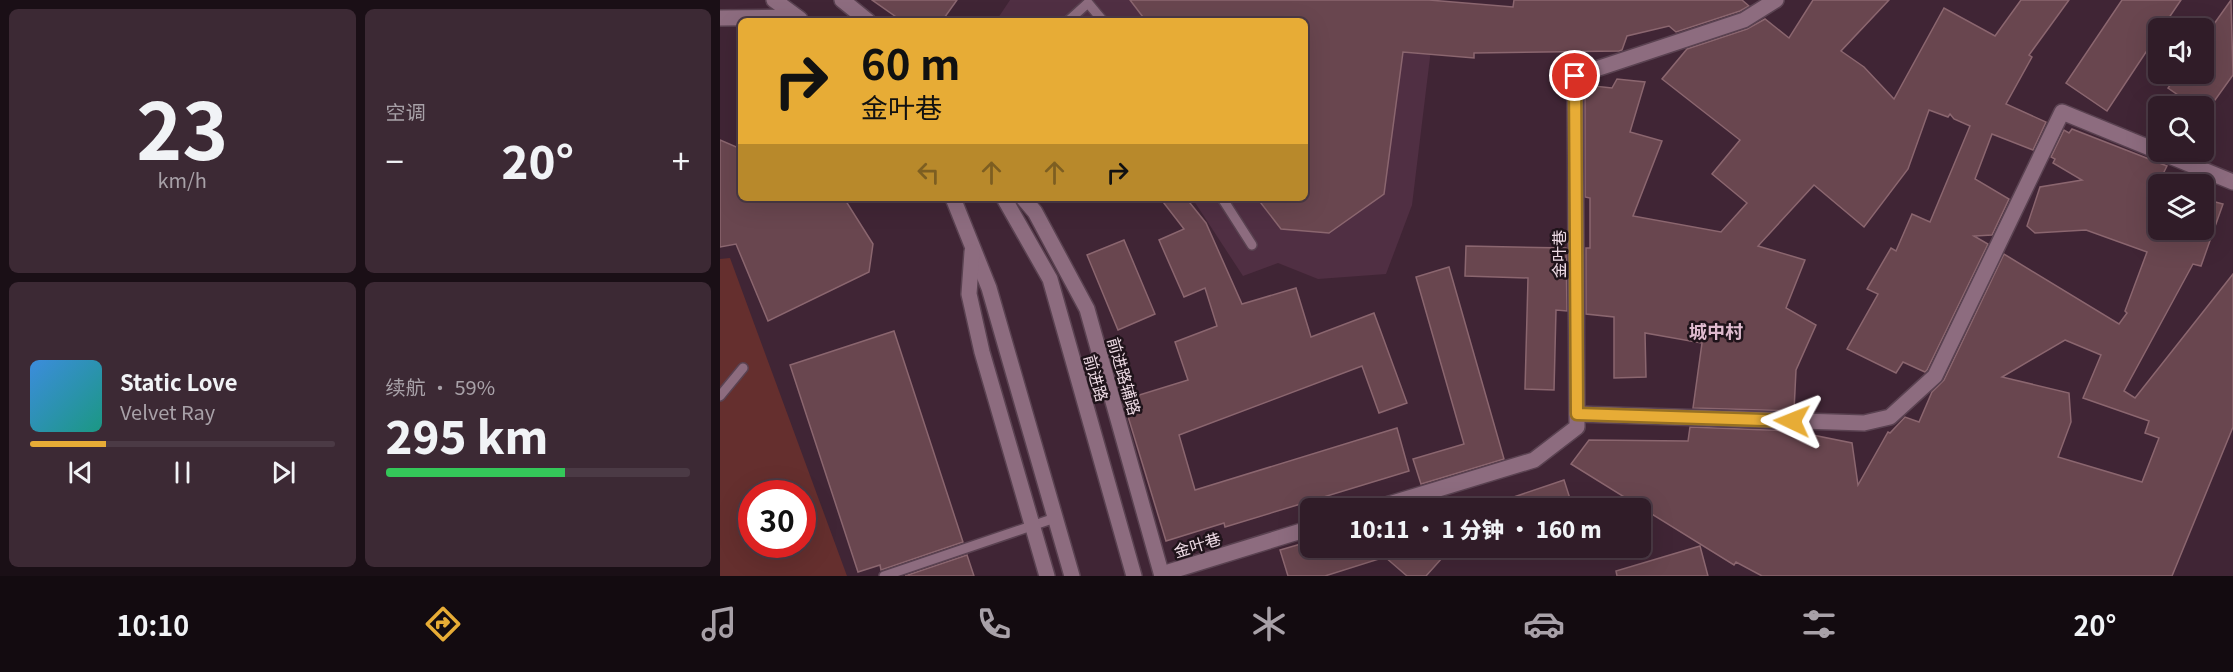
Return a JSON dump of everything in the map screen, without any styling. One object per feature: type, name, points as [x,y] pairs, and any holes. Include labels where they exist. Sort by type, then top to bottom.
[{"type":"street","points":[[774,0],[798,18]]},
{"type":"street","points":[[842,0],[864,18]]},
{"type":"street","name":"金叶巷","points":[[1577,414],[1575,76],[1744,20],[1776,0]]},
{"type":"street","points":[[720,18],[738,18]]},
{"type":"street","points":[[1409,498],[1534,460],[1577,427],[1577,414],[1864,423],[1890,417],[1935,376],[2062,112],[2233,182]]},
{"type":"street","points":[[954,201],[989,288],[1071,576]]},
{"type":"street","name":"前进路","points":[[1006,201],[1050,279],[1134,576]]},
{"type":"street","name":"前进路辅路","points":[[1026,201],[1035,212],[1087,309],[1162,575]]},
{"type":"street","points":[[972,246],[969,294],[982,352],[1047,576]]},
{"type":"street","name":"金叶巷","points":[[1162,575],[1300,531]]},
{"type":"lane","points":[[1071,18],[1088,3],[1100,18]]},
{"type":"lane","points":[[1224,201],[1252,245]]},
{"type":"lane","points":[[720,396],[743,368]]},
{"type":"lane","points":[[884,576],[1055,518]]},
{"type":"shaded area","points":[[1010,0],[1437,0],[1412,205],[1386,274],[1318,279],[1278,263],[1243,276],[1194,201],[1308,201],[1308,18],[998,18]]},
{"type":"shaded area","points":[[730,258],[812,480],[738,480],[738,558],[816,558],[816,492],[847,576],[720,576],[720,259]]},
{"type":"building","points":[[872,0],[957,0],[944,18],[898,18]]},
{"type":"building","points":[[1130,0],[1429,0],[1513,7],[1514,0],[1742,0],[1749,6],[1676,32],[1669,26],[1627,36],[1622,50],[1619,51],[1474,53],[1474,58],[1403,52],[1384,194],[1329,233],[1281,229],[1259,201],[1308,201],[1308,18],[1144,18]]},
{"type":"building","points":[[1813,0],[1889,0],[1841,51],[1864,67],[1894,99],[1944,8],[1995,36],[2021,0],[2069,0],[2029,55],[2032,57],[2006,104],[2046,122],[2033,150],[1992,134],[1975,179],[2009,199],[1992,235],[1974,236],[1988,244],[1927,370],[1925,372],[1903,362],[1896,373],[1847,349],[1878,294],[1867,289],[1891,248],[1896,251],[1912,214],[1930,222],[1970,126],[1954,119],[1950,114],[1948,117],[1929,110],[1908,169],[1864,227],[1814,185],[1758,246],[1805,260],[1786,308],[1816,325],[1796,370],[1794,411],[1693,408],[1702,343],[1645,333],[1646,377],[1614,378],[1614,317],[1586,314],[1586,248],[1590,248],[1590,198],[1585,197],[1585,85],[1612,88],[1617,79],[1645,82],[1630,132],[1662,141],[1633,216],[1721,232],[1747,203],[1712,174],[1740,140],[1662,79],[1687,49],[1747,29],[1765,19],[1789,38]]},
{"type":"building","points":[[2122,0],[2181,0],[2169,18],[2148,18],[2148,49],[2107,111],[2066,83]]},
{"type":"building","points":[[2231,0],[2233,75],[2214,101],[2214,96],[2180,96],[2168,88],[2171,84],[2214,84],[2214,24]]},
{"type":"building","points":[[2072,129],[2148,159],[2148,162],[2167,166],[2163,174],[2148,174],[2148,240],[2210,240],[2201,266],[2193,264],[2124,391],[2135,398],[2233,274],[2233,427],[2172,576],[1762,576],[1736,562],[1734,565],[1651,514],[1651,498],[1626,498],[1571,464],[1589,440],[1688,441],[1690,427],[1793,431],[1852,443],[1858,485],[1888,432],[1890,433],[1905,417],[1919,422],[1932,392],[1944,380],[2004,254],[2119,324],[2127,313],[2125,311],[2147,252],[2086,230],[2035,233],[2027,226],[2040,187],[2082,180],[2053,163],[2055,159],[2051,157],[2064,130],[2069,133]],"holes":[[[2065,340],[2101,355],[2083,398],[2149,421],[2145,433],[2159,438],[2142,482],[2058,457],[2071,422],[2069,393],[2002,377]]]},
{"type":"building","points":[[720,140],[738,148],[738,201],[846,201],[873,244],[869,272],[768,321],[736,244],[720,247]]},
{"type":"building","points":[[1162,201],[1188,201],[1206,223],[1242,304],[1296,288],[1311,337],[1374,313],[1407,403],[1379,413],[1362,366],[1179,435],[1195,490],[1397,428],[1409,471],[1320,498],[1300,498],[1300,504],[1225,527],[1224,523],[1166,541],[1123,400],[1188,380],[1175,342],[1217,326],[1205,288],[1184,297],[1159,240],[1184,229]]},
{"type":"building","points":[[2214,202],[2223,204],[2214,229]]},
{"type":"building","points":[[1124,240],[1155,314],[1118,330],[1087,255]]},
{"type":"building","points":[[1466,246],[1566,248],[1567,311],[1556,310],[1554,390],[1525,389],[1528,278],[1465,276]]},
{"type":"building","points":[[1449,267],[1504,459],[1421,484],[1413,459],[1464,444],[1416,277]]},
{"type":"building","points":[[894,331],[963,542],[881,570],[880,565],[858,572],[790,365]]},
{"type":"building","points":[[1564,480],[1570,498],[1511,498]]},
{"type":"building","points":[[1300,544],[1300,558],[1382,558],[1325,576],[1288,576],[1280,550]]},
{"type":"building","points":[[1700,546],[1708,576],[1617,576],[1616,571]]},
{"type":"building","points":[[967,555],[974,576],[905,576]]},
{"type":"building","points":[[1386,558],[1442,558],[1426,576],[1407,576]]},
{"type":"district","name":"城中村","points":[[1716,330]]},
{"type":"route","points":[[1575,76],[1577,414],[1792,421]]}]
